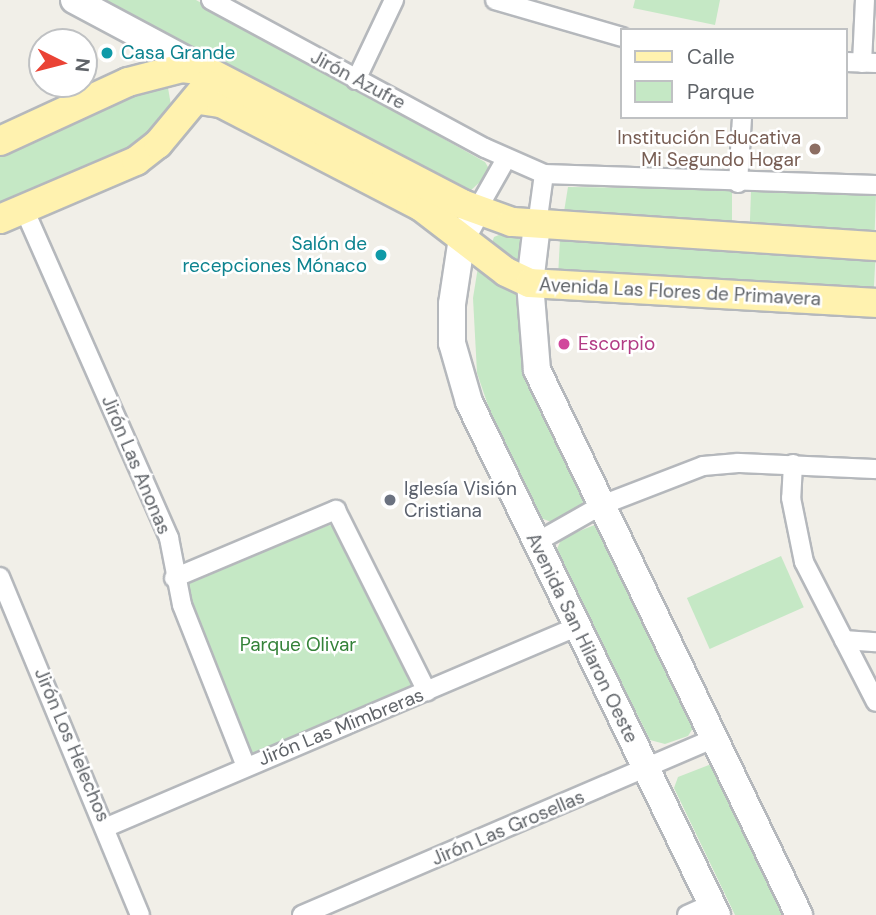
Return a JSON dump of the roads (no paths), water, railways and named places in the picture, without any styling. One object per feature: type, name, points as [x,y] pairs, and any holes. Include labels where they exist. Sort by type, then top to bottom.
[{"type":"main road","points":[[0,141],[146,75],[182,68],[206,71],[477,210],[537,225],[876,246]]},
{"type":"main road","points":[[12,214],[136,160],[158,145],[199,100],[206,89],[206,71]]},
{"type":"main road","name":"Avenida Las Flores de Primavera","points":[[199,100],[221,103],[430,211],[506,272],[530,284],[876,303]]},
{"type":"street","points":[[74,0],[206,71]]},
{"type":"street","name":"Jirón Azufre","points":[[211,0],[506,159],[544,174],[738,183],[876,185]]},
{"type":"street","points":[[356,80],[394,0]]},
{"type":"street","points":[[495,0],[620,36]]},
{"type":"street","points":[[861,63],[865,0]]},
{"type":"street","points":[[738,183],[742,119]]},
{"type":"street","name":"Avenida San Hilaron Oeste","points":[[506,159],[462,238],[452,317],[458,369],[469,402],[535,543],[715,909]]},
{"type":"street","points":[[544,174],[530,284],[537,370],[799,915]]},
{"type":"street","name":"Jirón Las Anonas","points":[[12,214],[169,538],[174,578],[246,766]]},
{"type":"street","points":[[535,543],[602,505],[703,466],[793,464],[876,469]]},
{"type":"street","points":[[793,464],[795,536],[876,702]]},
{"type":"street","points":[[174,578],[336,510],[427,692]]},
{"type":"street","name":"Jirón Los Helechos","points":[[0,577],[107,827],[140,915]]},
{"type":"street","name":"Jirón Las Mimbreras","points":[[107,827],[576,627]]},
{"type":"street","points":[[844,640],[876,642]]},
{"type":"street","name":"Jirón Las Grosellas","points":[[302,915],[646,770],[714,738]]},
{"type":"street","points":[[687,915],[715,909]]},
{"type":"place","name":"Casa Grande","points":[[107,53]]},
{"type":"place","name":"Institución Educativa Mi Segundo Hogar","points":[[815,149]]},
{"type":"place","name":"Salón de recepciones Mónaco","points":[[381,255]]},
{"type":"place","name":"Escorpio","points":[[564,344]]},
{"type":"place","name":"Iglesía Visión Cristiana","points":[[390,500]]},
{"type":"park label","name":"Parque Olivar","points":[[298,645]]}]
